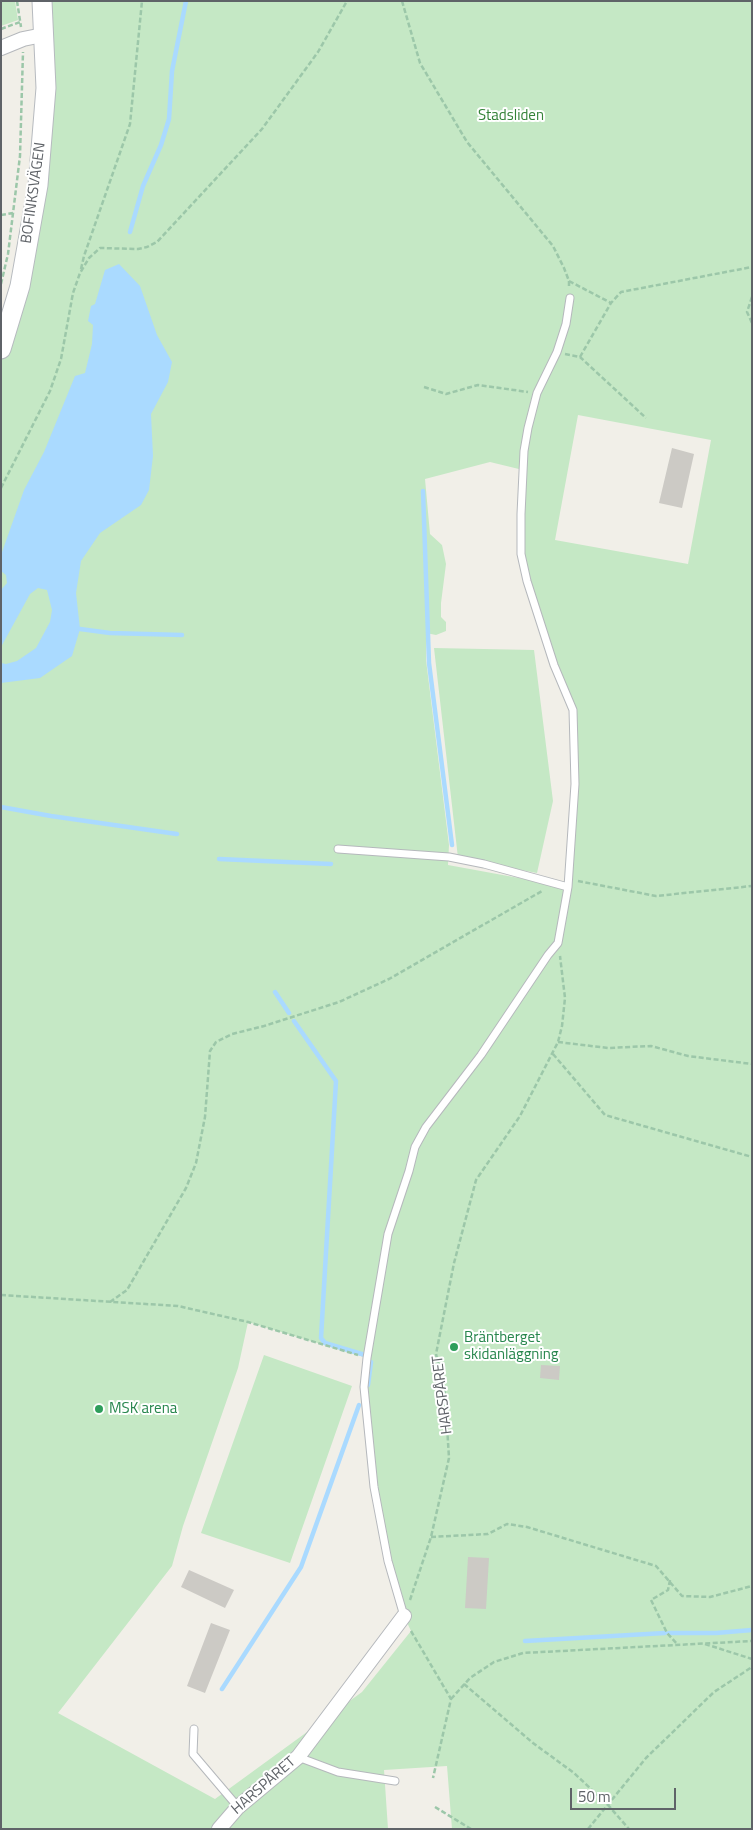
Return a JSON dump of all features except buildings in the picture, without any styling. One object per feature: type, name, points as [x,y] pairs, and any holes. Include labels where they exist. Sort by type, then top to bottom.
[{"type":"street","name":"BOFINKSVÄGEN","points":[[1,349],[20,286],[38,185],[46,88],[42,1]]},
{"type":"street","points":[[1,48],[23,39],[43,34]]},
{"type":"street","name":"HARSPÅRET","points":[[219,1829],[238,1807],[298,1757],[404,1616]]},
{"type":"lane","points":[[404,1616],[388,1561],[374,1486],[364,1387],[367,1358],[388,1234],[415,1147],[426,1127],[481,1055],[558,942],[568,887],[575,784],[573,710],[554,665],[527,581],[521,554],[521,514],[524,451],[528,428],[537,393],[557,352],[566,324],[570,298]]},
{"type":"lane","points":[[338,849],[449,857],[484,864],[568,887]]},
{"type":"lane","points":[[194,1729],[194,1754],[238,1807]]},
{"type":"lane","points":[[298,1757],[338,1772],[395,1782]]},
{"type":"path","points":[[1,284],[8,254],[20,156],[23,39],[17,1]]},
{"type":"path","points":[[1,488],[52,383],[61,359],[73,293],[130,124],[142,1]]},
{"type":"path","points":[[80,273],[89,258],[100,248],[138,249],[147,248],[157,242],[262,129],[313,59],[347,1]]},
{"type":"path","points":[[402,1],[420,63],[467,142],[553,246],[569,281],[570,298]]},
{"type":"path","points":[[1,29],[20,22]]},
{"type":"path","points":[[1,215],[13,213]]},
{"type":"path","points":[[580,357],[611,303],[622,292],[752,267]]},
{"type":"path","points":[[569,281],[611,303]]},
{"type":"path","points":[[752,297],[747,312],[752,322]]},
{"type":"path","points":[[557,352],[580,357],[646,418]]},
{"type":"path","points":[[424,387],[446,394],[478,385],[537,393]]},
{"type":"path","points":[[569,879],[656,896],[752,886]]},
{"type":"path","points":[[110,1302],[127,1290],[186,1188],[196,1163],[205,1117],[210,1051],[216,1042],[232,1034],[264,1026],[339,1002],[388,979],[549,888],[568,887]]},
{"type":"path","name":"HARSPÅRET","points":[[404,1616],[431,1538],[449,1458],[445,1394],[436,1354],[454,1263],[476,1180],[520,1116],[558,1042],[565,998],[558,942]]},
{"type":"path","points":[[558,1042],[608,1048],[651,1046],[688,1056],[752,1064]]},
{"type":"path","points":[[553,1053],[605,1115],[752,1156]]},
{"type":"path","points":[[1,1296],[178,1306],[248,1322],[367,1358]]},
{"type":"path","points":[[431,1538],[488,1534],[507,1524],[527,1527],[656,1566],[682,1596],[710,1597],[752,1586]]},
{"type":"path","points":[[670,1580],[668,1590],[651,1600],[667,1633],[678,1645]]},
{"type":"path","points":[[404,1616],[451,1699]]},
{"type":"path","points":[[433,1778],[451,1699],[470,1678],[494,1662],[523,1653],[752,1641]]},
{"type":"path","points":[[704,1644],[752,1659]]},
{"type":"path","points":[[588,1829],[646,1758],[714,1692],[752,1667]]},
{"type":"path","points":[[464,1684],[533,1743],[574,1772],[608,1804],[629,1829]]},
{"type":"path","points":[[435,1807],[471,1829]]},
{"type":"green space","points":[[1,1],[15,1],[18,20],[1,26]]},
{"type":"green space","name":"Stadsliden","points":[[42,1],[752,1],[752,1829],[452,1829],[447,1766],[384,1770],[388,1829],[1,1829],[1,349],[38,185]],"holes":[[[578,415],[711,440],[688,564],[555,540]],[[490,462],[523,470],[521,554],[554,665],[573,710],[575,784],[568,887],[448,865],[449,845],[426,660],[426,633],[436,635],[446,631],[446,622],[441,617],[446,564],[442,545],[430,534],[425,479]],[[248,1322],[367,1358],[364,1387],[374,1487],[404,1616],[411,1631],[362,1692],[215,1799],[58,1713],[172,1566],[183,1526],[238,1368]]]},
{"type":"green space","points":[[434,648],[534,650],[553,801],[537,873],[458,858]]},
{"type":"green space","points":[[264,1355],[352,1386],[290,1563],[201,1533]]},
{"type":"water","points":[[119,264],[140,286],[157,335],[172,362],[168,382],[151,414],[153,456],[149,490],[141,505],[100,533],[81,561],[76,593],[80,629],[72,656],[40,678],[1,683],[1,663],[6,664],[17,661],[36,648],[50,622],[52,610],[47,590],[38,588],[30,594],[1,647],[1,590],[7,583],[6,575],[1,571],[1,555],[24,490],[44,452],[75,376],[85,373],[92,344],[93,325],[88,321],[91,306],[95,304],[105,270]]},
{"type":"waterway","points":[[130,232],[143,186],[161,145],[169,119],[172,71],[186,1]]},
{"type":"waterway","points":[[423,491],[429,663],[452,845]]},
{"type":"waterway","points":[[80,629],[110,633],[182,635]]},
{"type":"waterway","points":[[1,807],[177,834]]},
{"type":"waterway","points":[[219,859],[331,864]]},
{"type":"waterway","points":[[275,992],[289,1013]]},
{"type":"waterway","points":[[294,1021],[336,1081],[321,1338],[325,1343],[365,1355]]},
{"type":"waterway","points":[[368,1385],[371,1362]]},
{"type":"waterway","points":[[222,1689],[301,1567],[359,1405]]},
{"type":"waterway","points":[[669,1633],[716,1633],[752,1630]]},
{"type":"waterway","points":[[525,1641],[665,1633]]},
{"type":"place","name":"Bräntberget skidanläggning","points":[[454,1347]]},
{"type":"place","name":"MSK arena","points":[[99,1409]]}]
